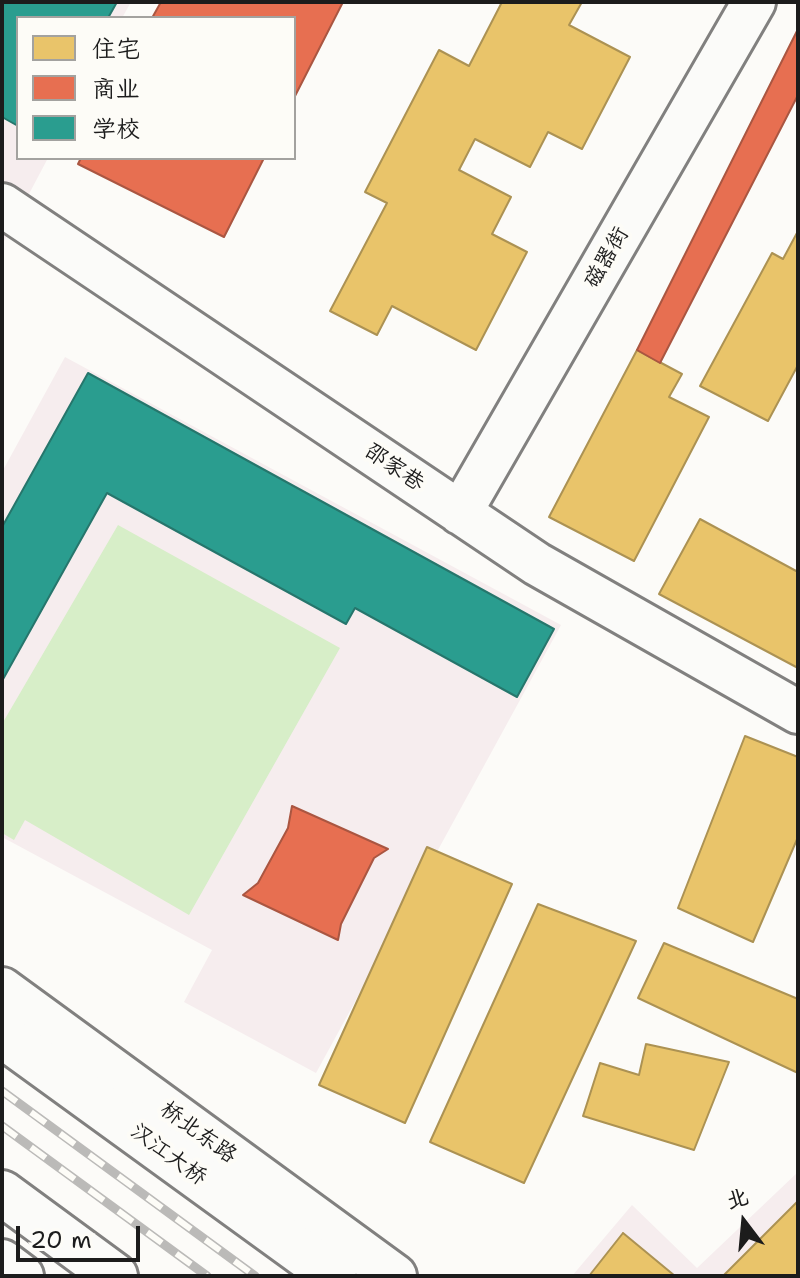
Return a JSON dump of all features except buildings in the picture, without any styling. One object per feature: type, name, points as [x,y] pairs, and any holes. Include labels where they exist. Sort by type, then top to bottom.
[{"type":"main road","name":"汉江大桥","points":[[2,1035],[334,1276]]},
{"type":"main road","points":[[2,1193],[115,1276]]},
{"type":"street","name":"磁器街","points":[[460,513],[754,2]]},
{"type":"street","name":"邵家巷","points":[[2,205],[537,564],[798,712]]},
{"type":"street","name":"桥北东路","points":[[2,989],[395,1276]]},
{"type":"street","points":[[2,1261],[22,1276]]},
{"type":"shaded area","points":[[2,2],[131,2],[123,16],[16,16],[16,160],[47,160],[2,245]]},
{"type":"shaded area","points":[[65,357],[561,625],[316,1073],[184,1002],[212,950],[2,837],[2,472]]},
{"type":"shaded area","points":[[798,1172],[798,1276],[572,1276],[632,1205],[697,1268]]},
{"type":"green space","points":[[118,525],[340,648],[189,915],[25,820],[14,840],[2,833],[2,724]]},
{"type":"railway","points":[[2,1091],[255,1276]]},
{"type":"railway","points":[[2,1126],[207,1276]]}]
